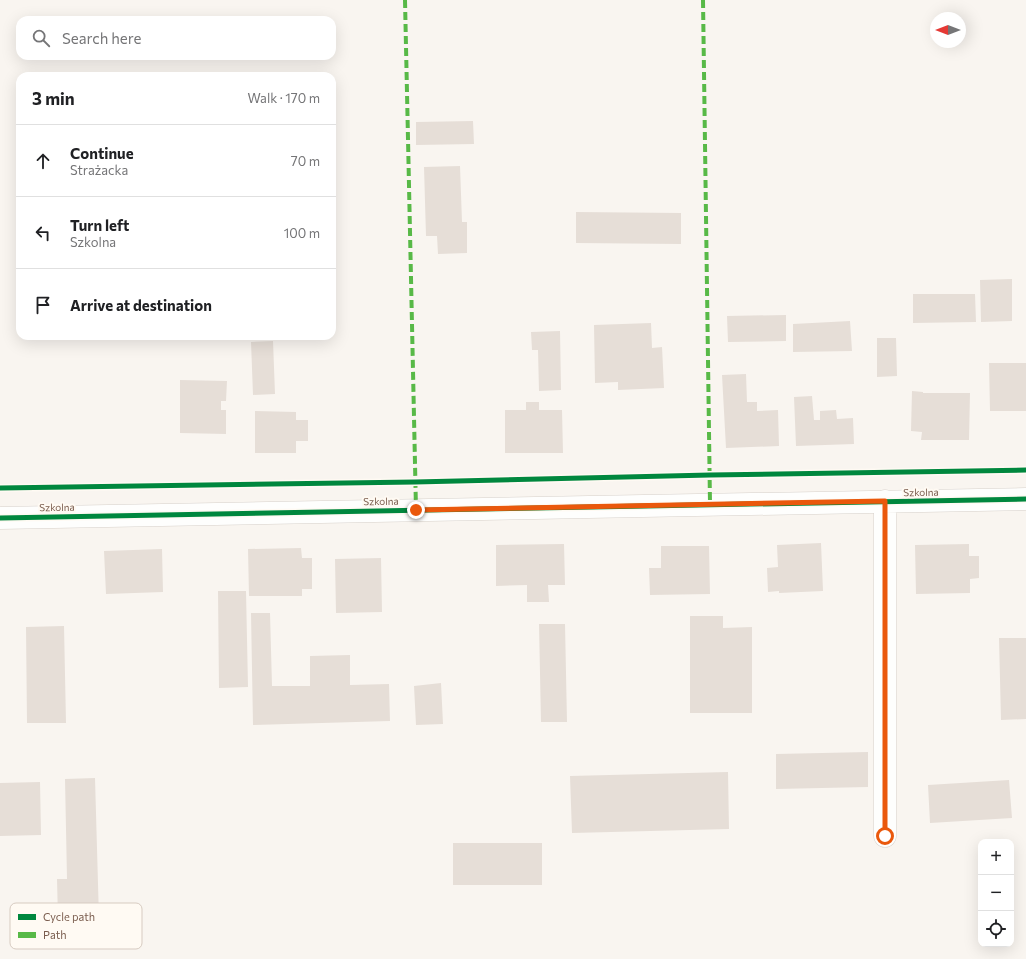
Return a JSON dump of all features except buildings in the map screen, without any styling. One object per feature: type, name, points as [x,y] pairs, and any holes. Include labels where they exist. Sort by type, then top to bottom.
[{"type":"street","name":"Szkolna","points":[[0,518],[1026,499]]},
{"type":"street","points":[[885,501],[885,836]]},
{"type":"marked path","points":[[405,0],[416,510]]},
{"type":"marked path","points":[[703,0],[710,504]]},
{"type":"cycle path","points":[[0,488],[415,482],[710,475],[1026,470]]},
{"type":"cycle path","points":[[0,518],[1026,499]]},
{"type":"route","points":[[416,510],[885,501],[885,836]]}]
